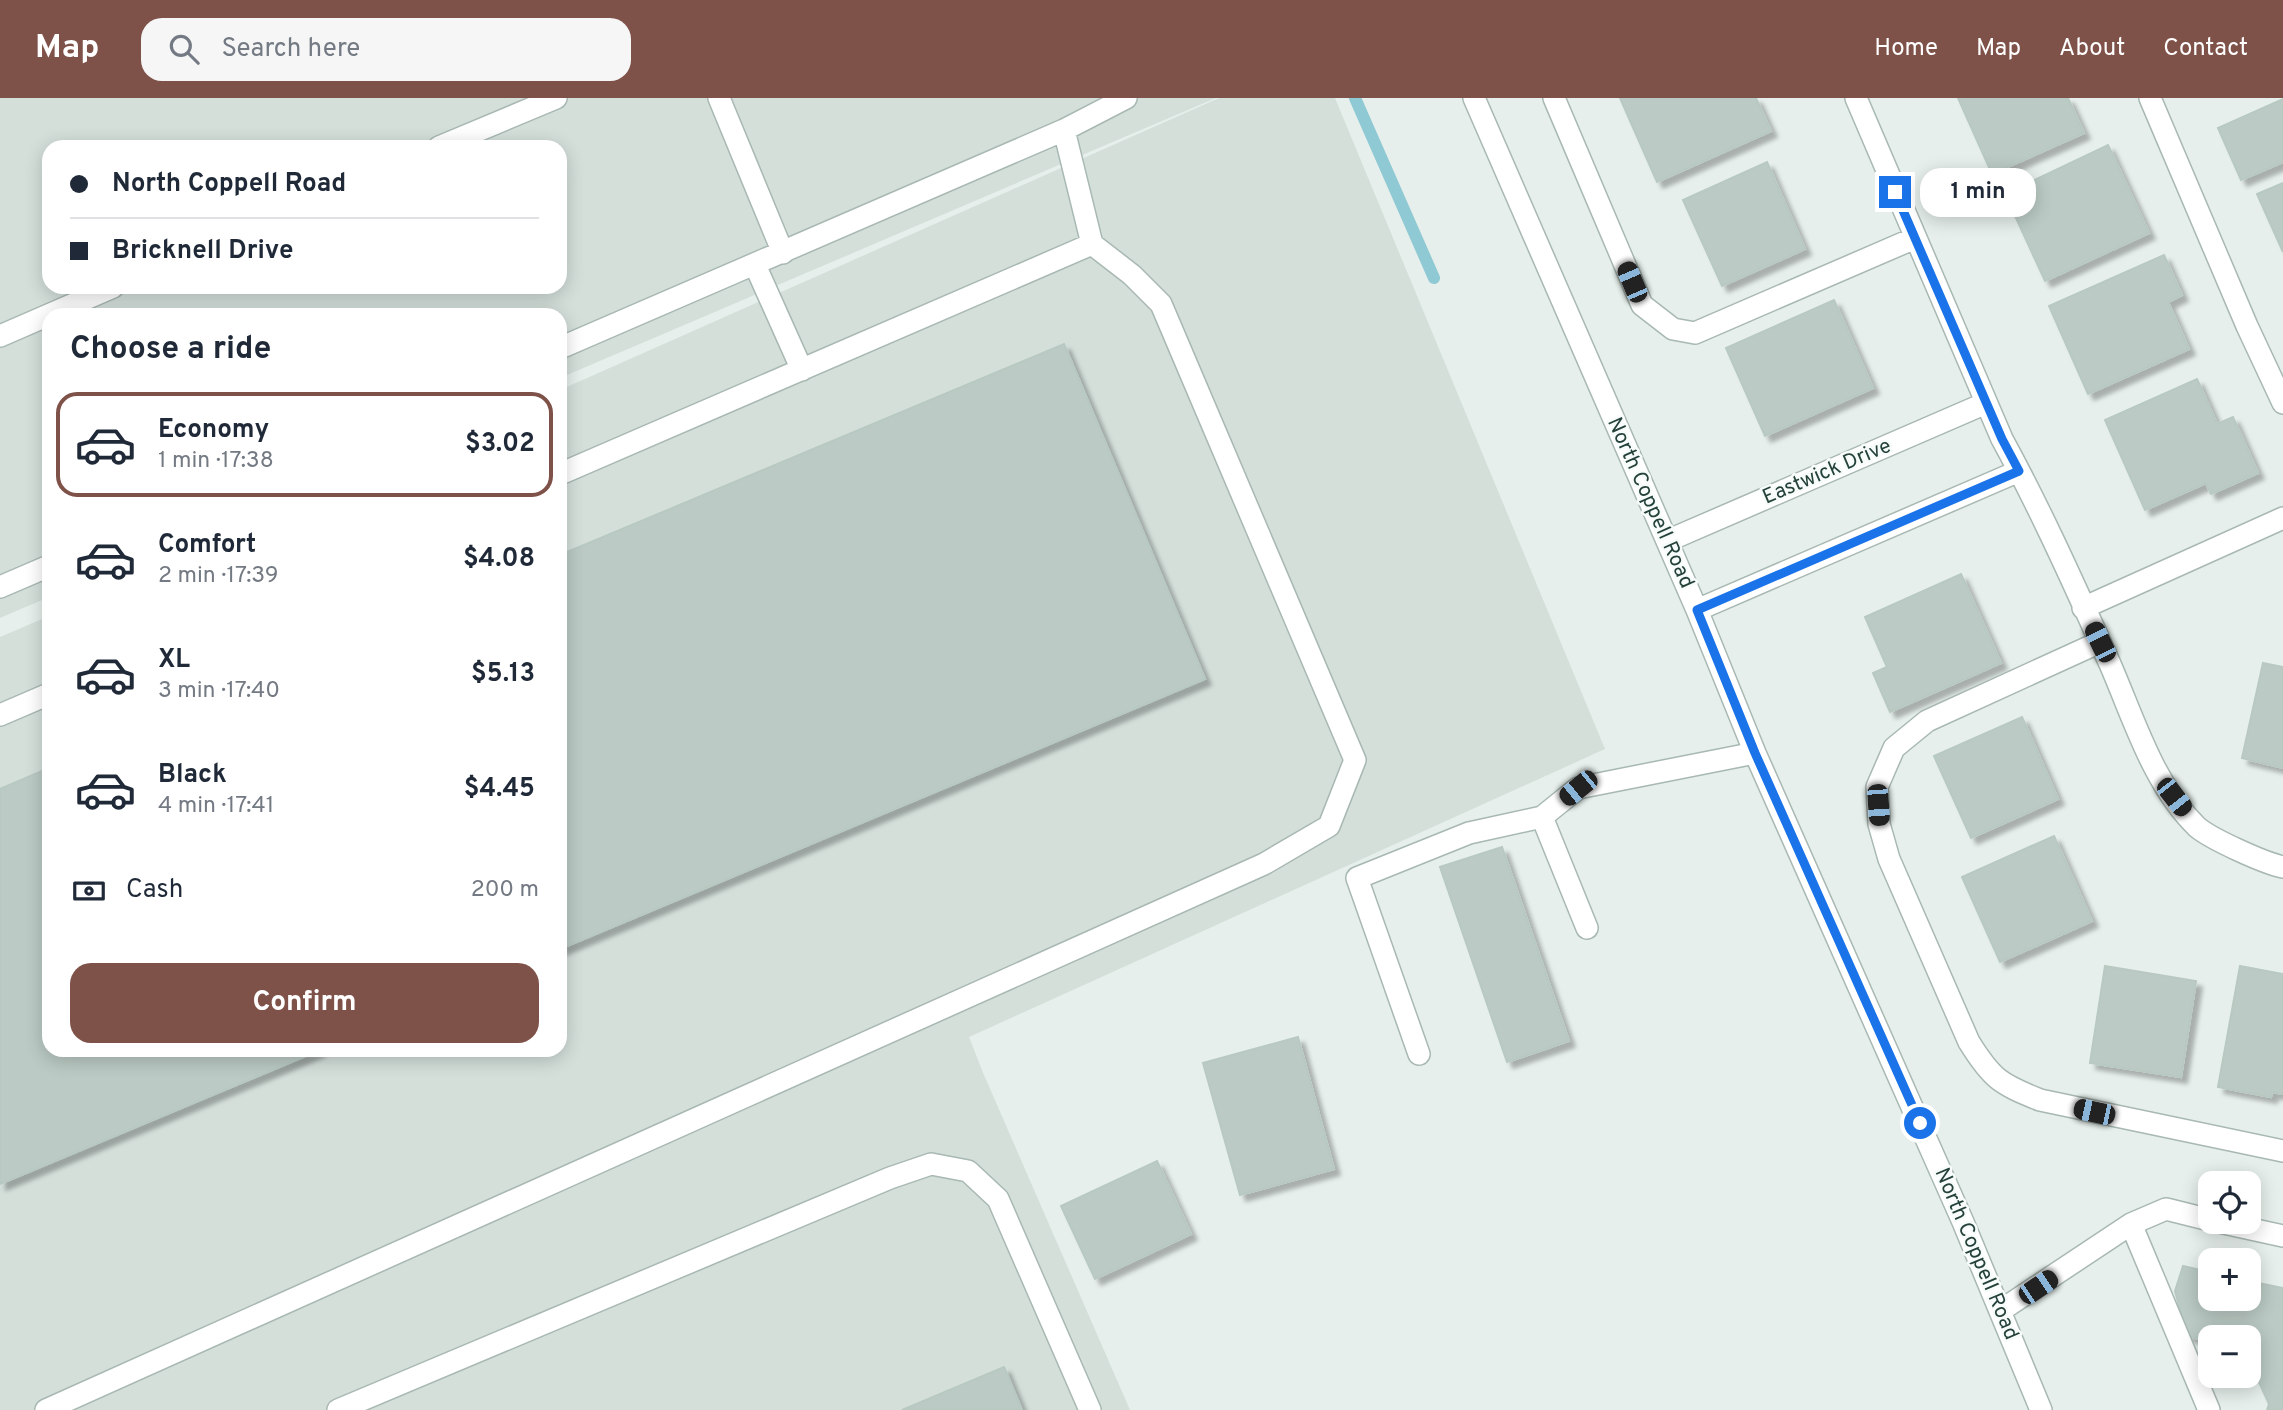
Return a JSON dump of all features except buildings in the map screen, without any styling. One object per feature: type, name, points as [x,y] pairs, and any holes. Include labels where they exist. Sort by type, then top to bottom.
[{"type":"street","points":[[456,140],[556,98]]},
{"type":"street","points":[[719,98],[783,253]]},
{"type":"street","points":[[567,345],[1064,130],[1126,98]]},
{"type":"street","name":"North Coppell Road","points":[[1474,98],[1697,610],[1755,753],[1964,1222],[2041,1410]]},
{"type":"street","points":[[1554,98],[1642,305],[1673,329],[1695,334],[1915,238]]},
{"type":"street","points":[[1856,98],[1986,403],[2100,642],[2162,782],[2198,828],[2264,863],[2283,867]]},
{"type":"street","points":[[2150,98],[2247,326],[2283,403]]},
{"type":"street","points":[[46,1410],[1265,864],[1329,826],[1354,760],[1161,304],[1132,275],[1092,244],[1064,130]]},
{"type":"street","points":[[567,471],[1092,244]]},
{"type":"street","points":[[755,265],[802,370]]},
{"type":"street","points":[[65,308],[97,294]]},
{"type":"street","points":[[0,336],[42,318]]},
{"type":"street","name":"Eastwick Drive","points":[[1667,541],[1986,403]]},
{"type":"street","points":[[1697,610],[2019,471]]},
{"type":"street","points":[[2083,608],[2283,518]]},
{"type":"street","points":[[0,587],[42,569]]},
{"type":"street","points":[[2100,642],[1927,721],[1894,748],[1877,787],[1879,824],[1889,859],[1969,1042],[1987,1070],[2009,1088],[2040,1100],[2283,1151]]},
{"type":"street","points":[[0,715],[42,697]]},
{"type":"street","points":[[1419,1054],[1357,878],[1469,833],[1542,817],[1578,788],[1755,753]]},
{"type":"street","points":[[1542,817],[1587,928]]},
{"type":"street","points":[[338,1410],[890,1178],[932,1164],[968,1171],[998,1199],[1090,1410]]},
{"type":"street","points":[[2000,1311],[2131,1224],[2166,1209],[2198,1217]]},
{"type":"street","points":[[2131,1224],[2209,1410]]},
{"type":"street","points":[[2261,1231],[2283,1236]]},
{"type":"shaded area","points":[[0,98],[1216,98],[567,375],[567,308],[42,308],[42,600],[0,618]]},
{"type":"shaded area","points":[[1219,98],[1335,98],[1605,749],[969,1037],[1130,1410],[0,1410],[0,637],[42,619],[42,1057],[567,1057],[567,387]]},
{"type":"waterway","points":[[1355,98],[1434,278]]},
{"type":"route","points":[[1895,192],[2002,439],[2019,471],[1697,610],[1755,753],[1920,1123]]}]
